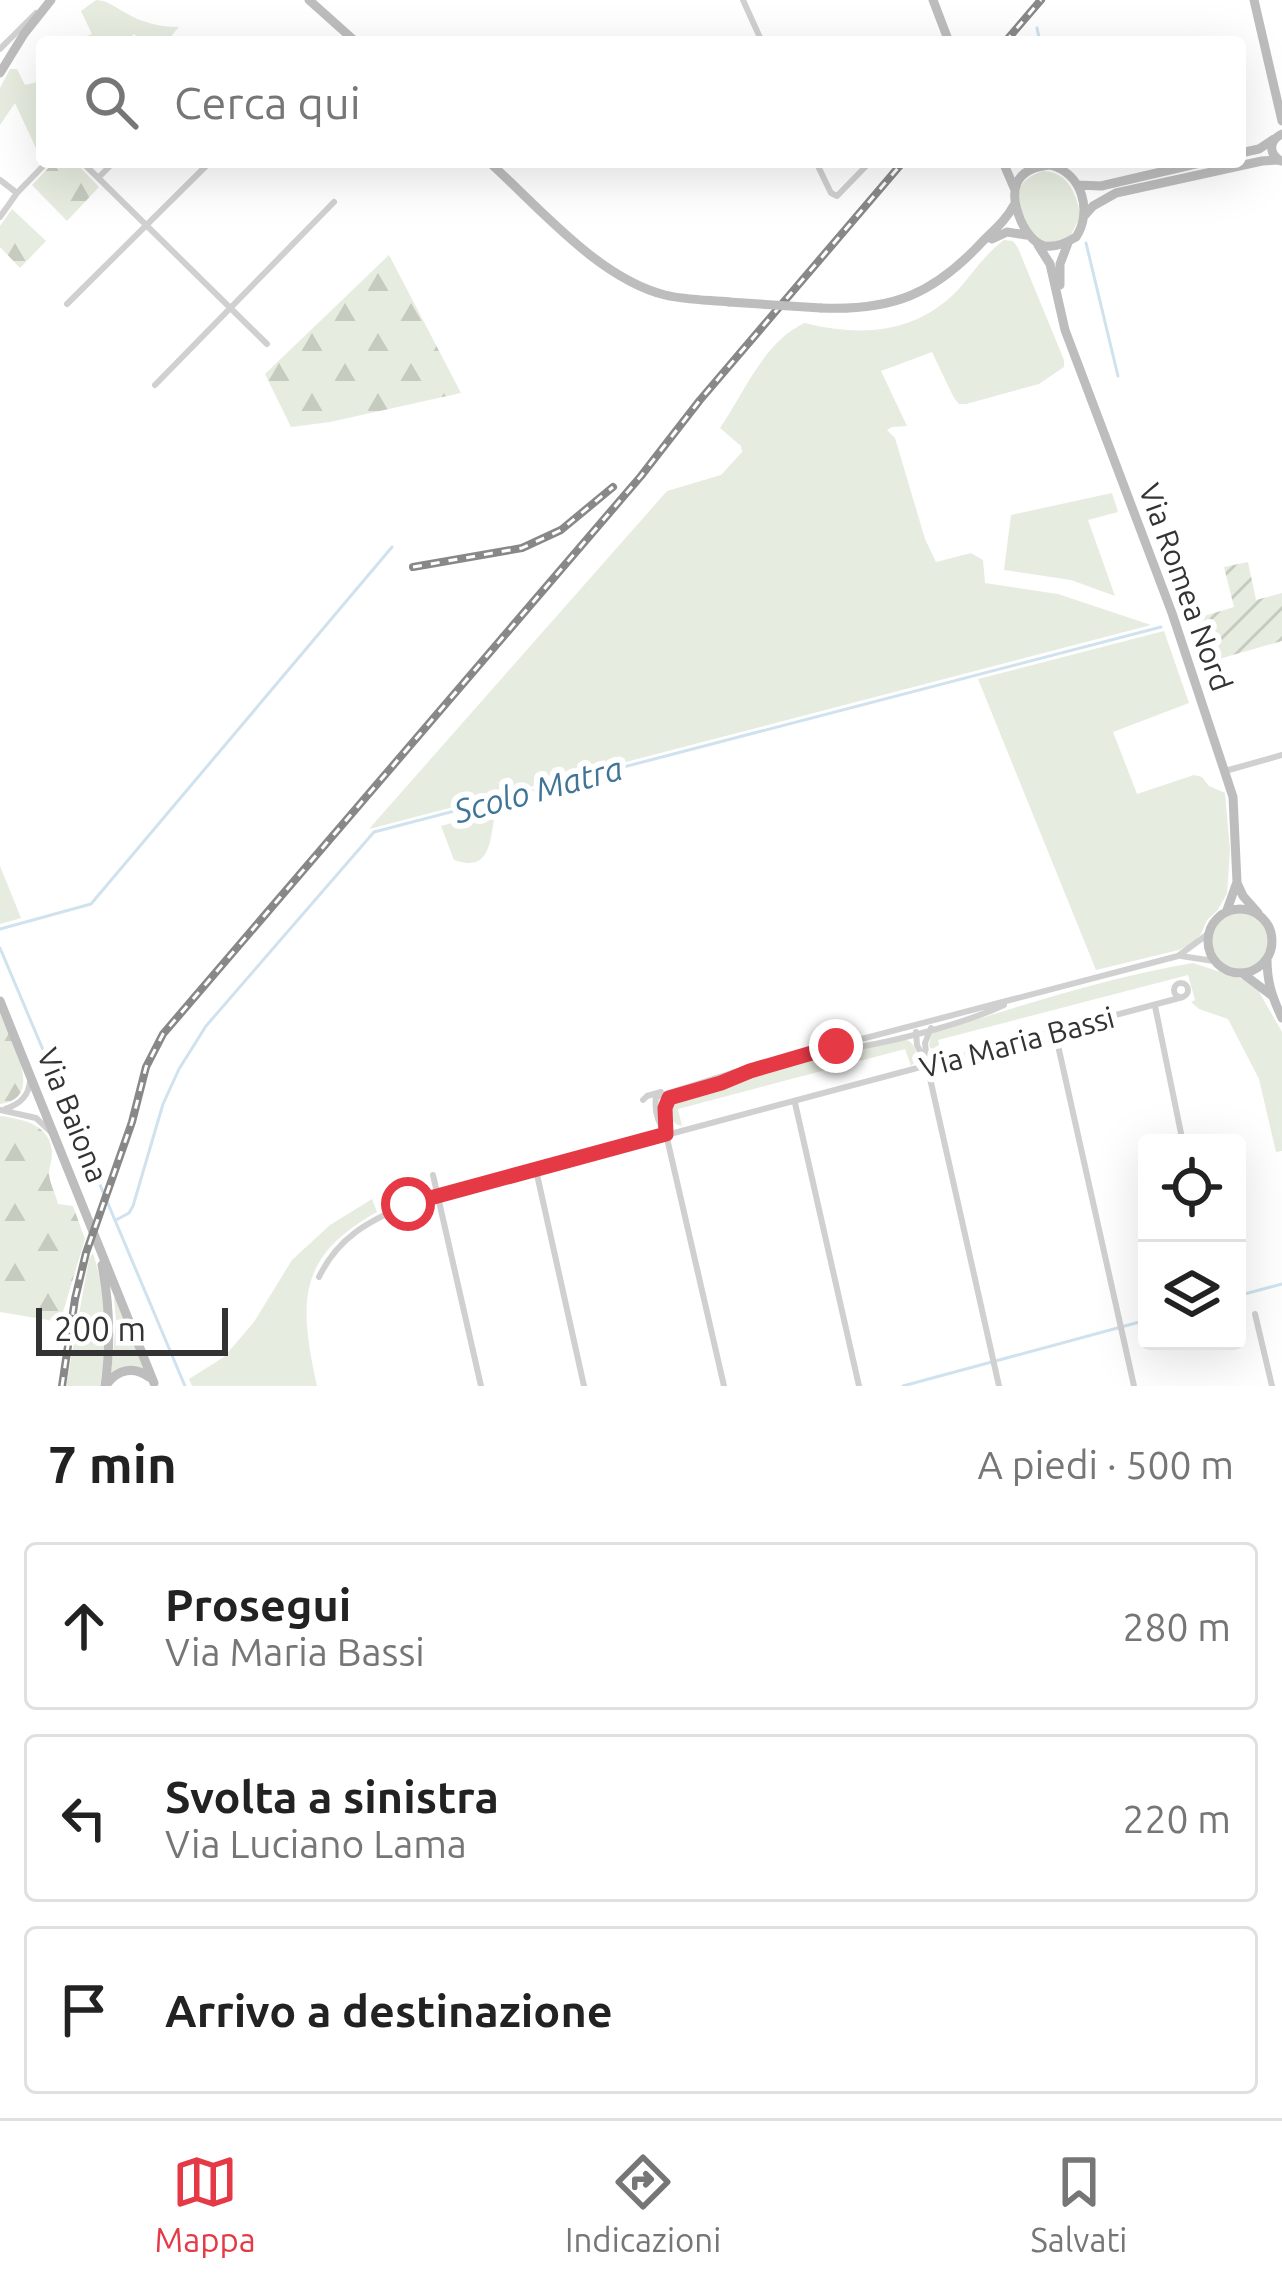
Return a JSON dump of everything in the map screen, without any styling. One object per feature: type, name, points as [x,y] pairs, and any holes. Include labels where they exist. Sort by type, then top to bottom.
[{"type":"main road","points":[[309,0],[349,36]]},
{"type":"main road","points":[[933,0],[947,36]]},
{"type":"main road","points":[[1254,0],[1282,121],[1271,151],[1280,161]]},
{"type":"main road","points":[[1,70],[49,2]]},
{"type":"main road","points":[[1246,152],[1278,136]]},
{"type":"main road","points":[[1246,165],[1280,161]]},
{"type":"main road","points":[[496,168],[592,256],[628,281],[663,295],[821,308],[882,305],[916,295],[955,270],[1002,224],[1014,205],[1015,190],[1006,168]]},
{"type":"main road","points":[[1015,190],[1035,168]]},
{"type":"main road","points":[[1061,168],[1078,185],[1085,215]]},
{"type":"main road","points":[[1078,185],[1101,186],[1178,168]]},
{"type":"main road","points":[[1014,205],[1028,235],[1038,244],[1058,246],[1080,231],[1093,206],[1116,193],[1230,168]]},
{"type":"main road","points":[[977,249],[1000,233],[1028,235]]},
{"type":"main road","name":"Via Romea Nord","points":[[1062,314],[1060,264],[1070,242]]},
{"type":"main road","name":"Via Romea Nord","points":[[1038,244],[1049,264],[1075,358],[1172,613],[1233,797],[1237,882],[1228,910]]},
{"type":"main road","points":[[1237,882],[1271,932],[1267,978],[1282,1018]]},
{"type":"main road","points":[[1258,913],[1228,910],[1214,921],[1208,949],[1214,962],[1242,973],[1271,994]]},
{"type":"main road","points":[[1242,973],[1258,969],[1268,959]]},
{"type":"main road","name":"Via Baiona","points":[[0,1001],[155,1385]]},
{"type":"main road","name":"Via Baiona","points":[[98,1248],[110,1310],[105,1386]]},
{"type":"main road","points":[[105,1386],[115,1375],[129,1370],[143,1373],[155,1385]]},
{"type":"street","points":[[743,0],[759,36]]},
{"type":"street","points":[[0,49],[49,2]]},
{"type":"street","points":[[0,217],[41,168]]},
{"type":"street","points":[[88,168],[267,344]]},
{"type":"street","points":[[98,178],[108,168]]},
{"type":"street","points":[[67,304],[203,168]]},
{"type":"street","points":[[819,168],[835,196],[865,168]]},
{"type":"street","points":[[0,180],[17,193]]},
{"type":"street","points":[[154,385],[334,202]]},
{"type":"street","points":[[1225,771],[1282,755]]},
{"type":"street","points":[[666,1134],[655,1106],[644,1100],[647,1096],[1178,956],[1208,934]]},
{"type":"street","points":[[1178,956],[1214,962]]},
{"type":"street","name":"Via Maria Bassi","points":[[319,1277],[344,1239],[408,1204],[1183,997]]},
{"type":"street","points":[[818,1052],[865,1046],[973,1017],[1013,1001]]},
{"type":"street","points":[[1155,1005],[1181,1134]]},
{"type":"street","points":[[916,1032],[969,1011]]},
{"type":"street","points":[[921,1044],[931,1028]]},
{"type":"street","points":[[861,1040],[911,1030],[921,1044],[999,1386]]},
{"type":"street","points":[[1055,1031],[1134,1386]]},
{"type":"street","points":[[904,1035],[921,1044]]},
{"type":"street","points":[[724,1386],[666,1134],[665,1108],[669,1098],[750,1071]]},
{"type":"street","points":[[1,1110],[26,1096],[31,1075]]},
{"type":"street","points":[[795,1102],[859,1385]]},
{"type":"street","points":[[1,1110],[36,1118],[57,1139]]},
{"type":"street","points":[[536,1170],[584,1386]]},
{"type":"street","points":[[433,1175],[481,1386]]},
{"type":"street","points":[[1256,1314],[1272,1386]]},
{"type":"green space","points":[[96,0],[145,22],[179,27],[171,36],[87,36],[92,34],[81,11]]},
{"type":"green space","points":[[10,69],[17,69],[25,85],[36,82],[36,148],[15,103],[0,125],[0,88]]},
{"type":"green space","points":[[48,168],[81,168],[99,187],[67,221],[32,185]]},
{"type":"green space","points":[[1044,171],[1066,180],[1081,215],[1070,237],[1051,243],[1035,237],[1019,199],[1024,183]]},
{"type":"green space","points":[[12,209],[46,241],[20,268],[0,247],[0,226]]},
{"type":"green space","points":[[1004,240],[1018,248],[1064,367],[1039,384],[966,404],[954,398],[932,352],[881,371],[907,426],[887,430],[895,438],[925,539],[936,562],[971,553],[983,560],[985,583],[1058,594],[1151,625],[369,829],[667,491],[721,475],[742,452],[720,428],[778,342],[805,323],[867,330],[924,316],[958,290]]},
{"type":"green space","points":[[389,255],[461,393],[291,427],[265,374]]},
{"type":"green space","points":[[1112,493],[1118,512],[1088,520],[1115,596],[1071,580],[1004,570],[1011,515]]},
{"type":"green space","points":[[1248,562],[1256,600],[1282,593],[1282,641],[1205,663],[1191,620],[1234,607],[1224,567]]},
{"type":"green space","points":[[1164,631],[1189,703],[1113,732],[1137,794],[1194,775],[1225,793],[1230,850],[1227,894],[1193,943],[1096,970],[978,679]]},
{"type":"green space","points":[[507,800],[497,806],[484,856],[467,863],[454,860],[441,826],[466,819],[468,810]]},
{"type":"green space","points":[[0,866],[21,918],[0,924]]},
{"type":"green space","points":[[1240,913],[1260,921],[1268,941],[1260,961],[1240,969],[1220,961],[1212,941],[1220,921]]},
{"type":"green space","points":[[1193,963],[1257,988],[1282,1032],[1282,1151],[1276,1152],[1259,1079],[1228,1019],[1191,1002],[1195,1000],[1188,975],[938,1040],[942,1057],[934,1055],[929,1045],[932,1033],[1094,985]]},
{"type":"green space","points":[[0,1014],[23,1080],[14,1100],[0,1104]]},
{"type":"green space","points":[[905,1039],[916,1051],[911,1066],[905,1049],[678,1109],[682,1126],[670,1116],[670,1105],[677,1098],[834,1053]]},
{"type":"green space","points":[[0,1116],[27,1122],[47,1136],[52,1154],[50,1178],[58,1204],[73,1206],[85,1239],[60,1322],[0,1312]]},
{"type":"green space","points":[[372,1199],[377,1212],[331,1246],[310,1285],[307,1330],[317,1386],[192,1386],[189,1379],[224,1357],[254,1322],[292,1260],[330,1225]]},
{"type":"green space","points":[[93,1253],[105,1319],[100,1386],[66,1386],[89,1259]]},
{"type":"green space","points":[[116,1298],[145,1371],[111,1374]]},
{"type":"waterway","name":"Scolo Matra","points":[[1037,28],[1039,36]]},
{"type":"waterway","name":"Scolo Matra","points":[[1086,243],[1118,376]]},
{"type":"waterway","points":[[0,929],[91,904],[392,547]]},
{"type":"waterway","name":"Scolo Matra","points":[[116,1220],[133,1206],[163,1104],[206,1026],[374,832],[1161,627]]},
{"type":"waterway","points":[[0,948],[185,1386]]},
{"type":"waterway","points":[[1246,1294],[1282,1284]]},
{"type":"waterway","points":[[903,1386],[1138,1322]]},
{"type":"railway","points":[[1010,36],[1041,0]]},
{"type":"railway","points":[[62,1386],[86,1253],[146,1067],[163,1034],[898,168]]},
{"type":"railway","points":[[413,567],[522,548],[561,530],[613,487]]},
{"type":"route","points":[[408,1204],[666,1134],[669,1098],[836,1046]]}]
